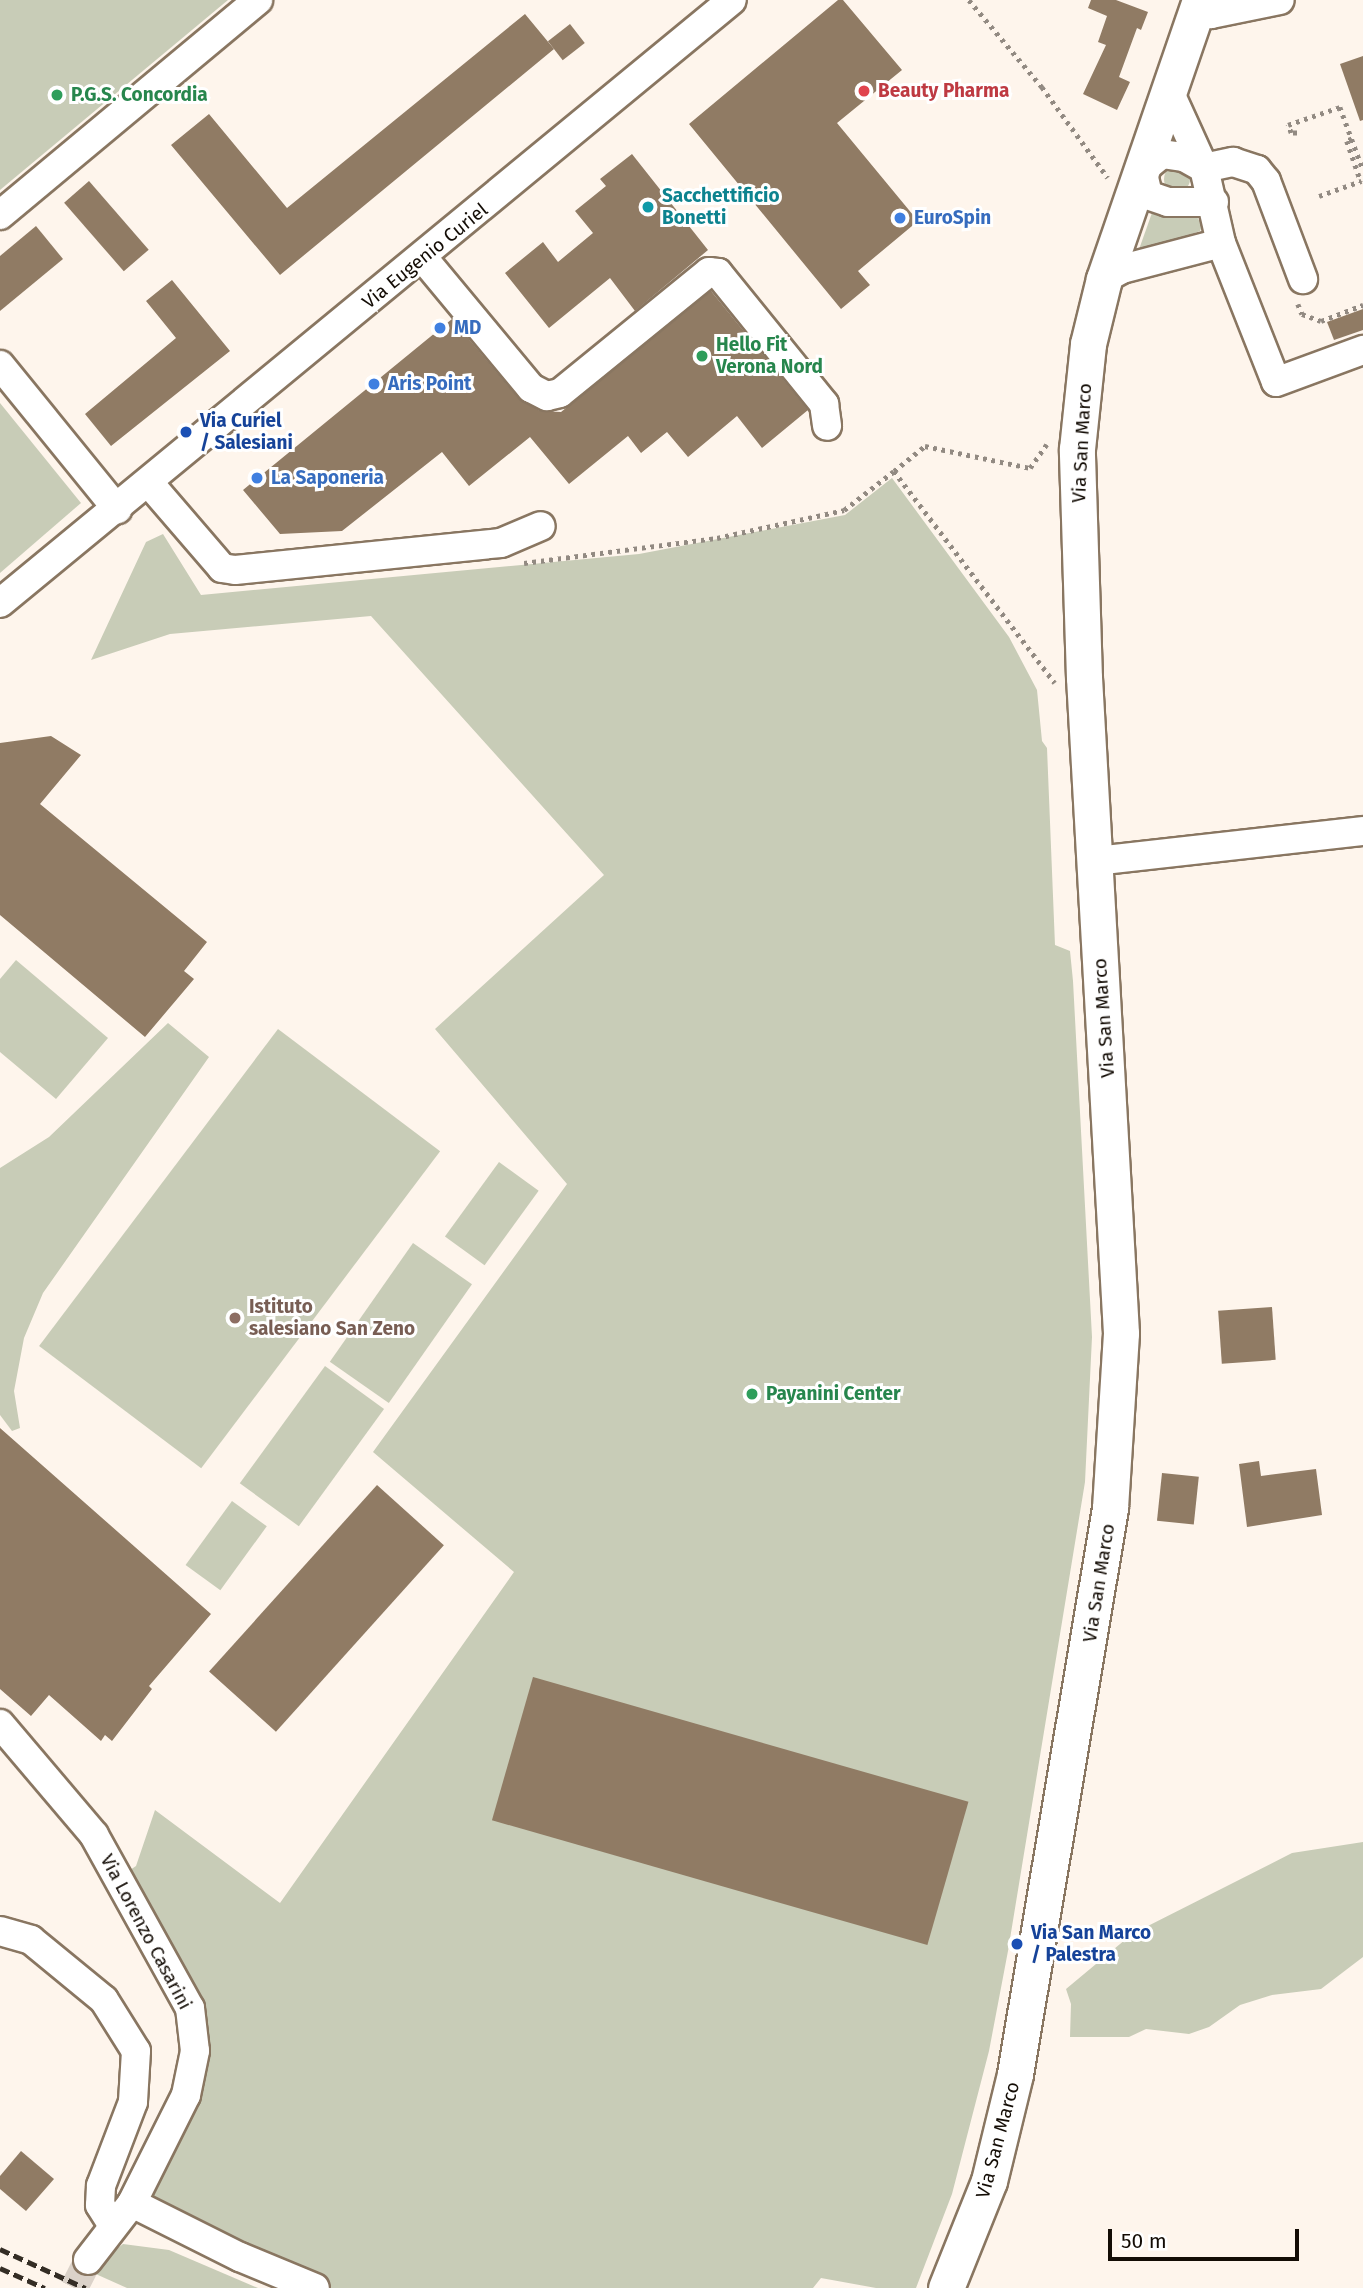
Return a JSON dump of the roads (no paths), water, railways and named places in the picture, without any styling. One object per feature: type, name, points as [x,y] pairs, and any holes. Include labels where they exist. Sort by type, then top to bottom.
[{"type":"main road","name":"Via San Marco","points":[[946,2288],[989,2181],[1015,2074],[1110,1507],[1121,1333],[1084,678],[1077,449],[1088,344],[1104,279],[1198,5]]},
{"type":"street","points":[[0,215],[258,0]]},
{"type":"street","name":"Via Eugenio Curiel","points":[[0,603],[424,258],[732,0]]},
{"type":"street","points":[[1198,5],[1210,14],[1280,0]]},
{"type":"street","points":[[1169,91],[1204,168],[1214,202],[1221,243],[1276,382],[1363,350]]},
{"type":"street","points":[[1214,202],[1168,202],[1148,195],[1142,170],[1162,154],[1184,157],[1204,168],[1233,162],[1257,170],[1266,181],[1298,286]]},
{"type":"street","points":[[1104,279],[1122,269],[1221,243]]},
{"type":"street","points":[[424,258],[531,388],[547,396],[561,393],[709,272],[718,273],[824,404],[827,426]]},
{"type":"street","points":[[0,365],[117,509]]},
{"type":"street","points":[[149,483],[222,568],[235,570],[501,543],[541,526]]},
{"type":"street","points":[[1095,861],[1363,831]]},
{"type":"street","name":"Via Lorenzo Casarini","points":[[0,1724],[94,1835],[190,2008],[195,2051],[186,2095],[132,2203],[88,2260]]},
{"type":"street","points":[[0,1931],[32,1940],[104,2000],[136,2051],[133,2102],[101,2186],[100,2205],[113,2226]]},
{"type":"street","points":[[132,2203],[240,2257],[315,2288]]},
{"type":"tunnel","points":[[74,2288],[88,2260]]},
{"type":"railway","points":[[0,2249],[85,2288]]},
{"type":"railway","points":[[0,2268],[45,2288]]},
{"type":"place","name":"Beauty Pharma","points":[[864,91]]},
{"type":"place","name":"P.G.S. Concordia","points":[[57,95]]},
{"type":"place","name":"Sacchettificio Bonetti","points":[[648,207]]},
{"type":"place","name":"EuroSpin","points":[[900,218]]},
{"type":"place","name":"MD","points":[[440,328]]},
{"type":"place","name":"Hello Fit Verona Nord","points":[[702,356]]},
{"type":"place","name":"Aris Point","points":[[374,384]]},
{"type":"place","name":"Via Curiel / Salesiani","points":[[186,432]]},
{"type":"place","name":"La Saponeria","points":[[257,478]]},
{"type":"place","name":"Istituto salesiano San Zeno","points":[[235,1318]]},
{"type":"place","name":"Payanini Center","points":[[752,1394]]},
{"type":"place","name":"Via San Marco / Palestra","points":[[1017,1944]]}]
